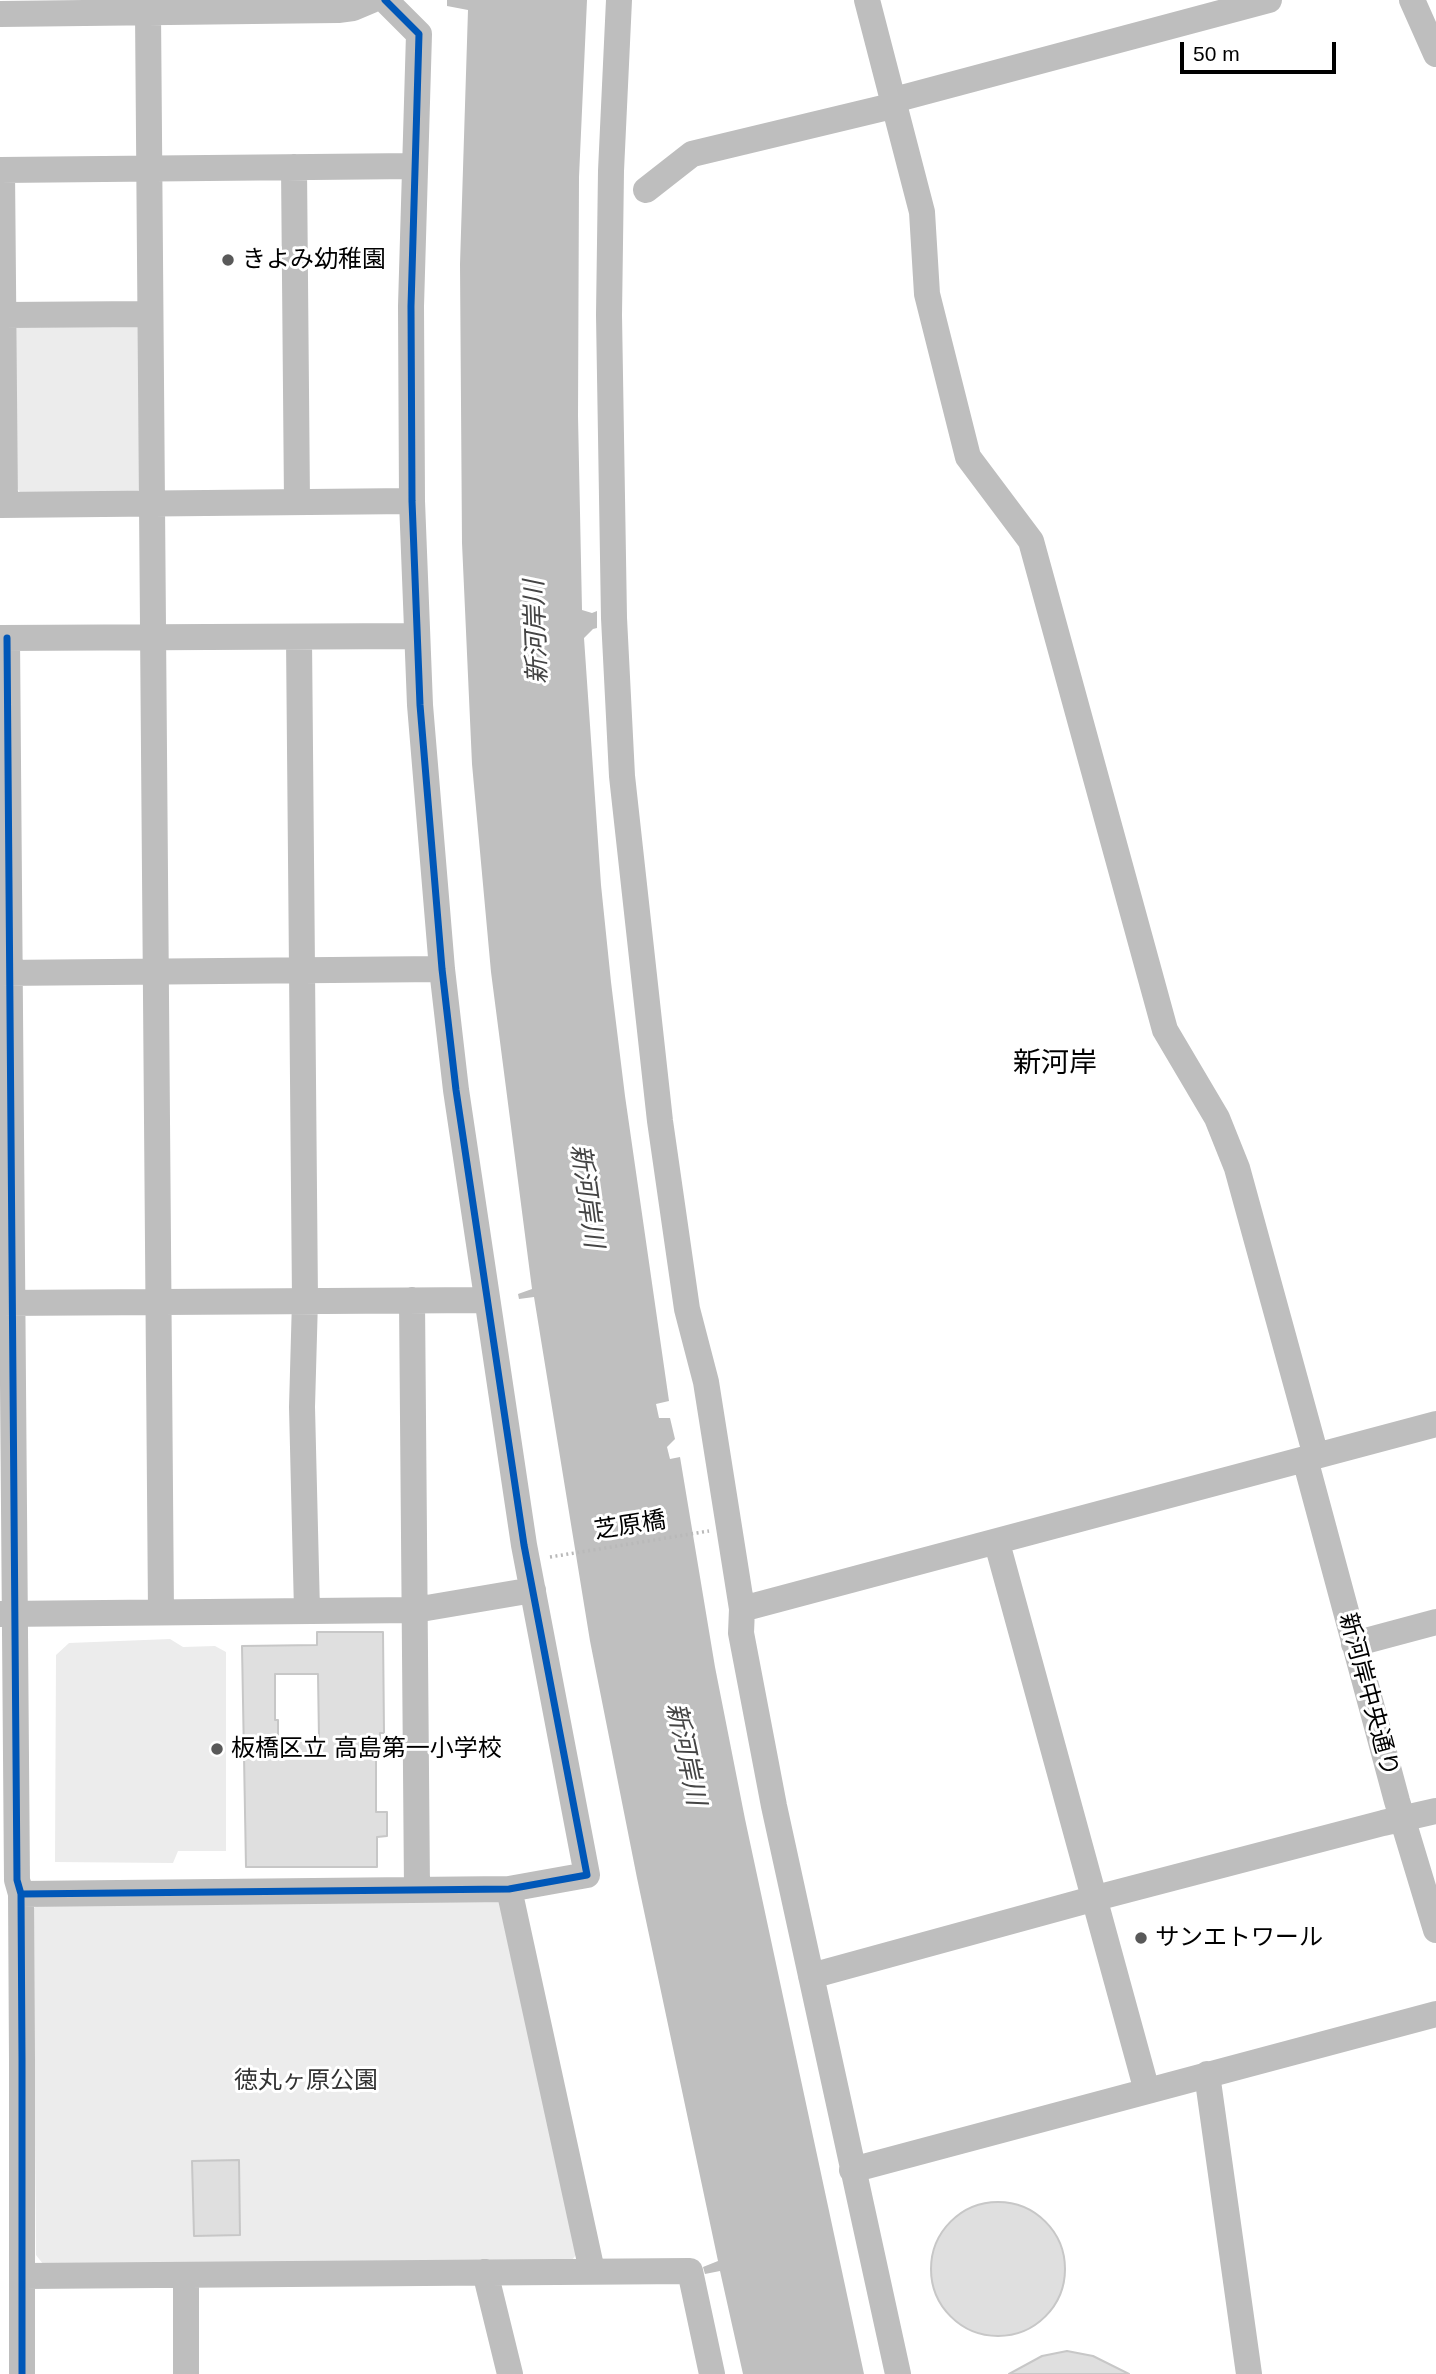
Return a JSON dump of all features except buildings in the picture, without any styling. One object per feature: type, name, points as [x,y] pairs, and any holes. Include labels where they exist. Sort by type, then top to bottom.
[{"type":"street","points":[[0,14],[338,10],[353,8],[372,0]]},
{"type":"street","points":[[21,1894],[509,1889],[587,1875],[524,1545],[456,1090],[442,969],[417,636],[412,501],[411,306],[419,34],[384,0]]},
{"type":"street","points":[[619,0],[611,171],[609,315],[614,618],[622,776],[662,1134],[687,1308],[706,1382],[741,1609],[741,1633],[774,1806],[898,2374]]},
{"type":"street","name":"新河岸中央通り","points":[[867,0],[922,212],[926,294],[968,457],[1031,541],[1164,1030],[1217,1118],[1237,1168],[1311,1458],[1354,1644],[1436,1930]]},
{"type":"street","points":[[646,190],[692,154],[895,102],[1269,0]]},
{"type":"street","points":[[1412,0],[1436,54]]},
{"type":"street","points":[[148,12],[161,1612]]},
{"type":"street","points":[[412,501],[2,505],[4,315],[1,170],[415,166]]},
{"type":"street","points":[[294,167],[297,502]]},
{"type":"street","points":[[4,315],[149,313]]},
{"type":"street","points":[[15,2367],[24,2276],[11,2060],[21,1894],[18,1881],[8,1614],[4,638],[417,636]]},
{"type":"street","points":[[299,638],[305,1300],[302,1407],[307,1611]]},
{"type":"street","points":[[5,972],[442,969]]},
{"type":"street","points":[[412,1300],[417,1889]]},
{"type":"street","points":[[6,1303],[487,1300]]},
{"type":"street","points":[[741,1609],[1436,1424]]},
{"type":"street","points":[[997,1543],[1147,2091]]},
{"type":"street","points":[[8,1614],[415,1610],[533,1590]]},
{"type":"street","points":[[1354,1644],[1436,1622]]},
{"type":"street","points":[[811,1976],[1096,1898],[1436,1811]]},
{"type":"street","points":[[509,1889],[592,2271]]},
{"type":"street","points":[[852,2170],[1436,2014]]},
{"type":"street","points":[[1208,2074],[1250,2374]]},
{"type":"street","points":[[24,2276],[690,2271],[712,2374]]},
{"type":"street","points":[[485,2272],[510,2374]]},
{"type":"street","points":[[186,2275],[186,2374]]},
{"type":"green space","points":[[22,321],[133,321],[141,328],[142,487],[134,495],[23,495],[14,486],[13,329]]},
{"type":"green space","points":[[170,1639],[183,1647],[215,1646],[226,1652],[226,1851],[178,1851],[173,1863],[55,1862],[56,1655],[69,1643]]},
{"type":"green space","name":"徳丸ヶ原公園","points":[[497,1898],[503,1904],[579,2251],[572,2260],[43,2264],[36,2255],[33,1909],[40,1902]]},
{"type":"water","name":"新河岸川","points":[[447,0],[587,0],[579,177],[578,416],[582,610],[592,613],[597,611],[597,628],[584,638],[601,885],[625,1096],[669,1401],[656,1404],[659,1418],[670,1418],[675,1439],[667,1447],[670,1459],[680,1457],[715,1667],[745,1819],[864,2374],[743,2374],[720,2271],[705,2274],[703,2267],[718,2261],[590,1641],[534,1297],[519,1299],[518,1294],[532,1289],[491,972],[472,764],[462,543],[460,264],[468,10],[447,6]]},
{"type":"cycle path","points":[[21,1894],[509,1889],[587,1875],[524,1545],[456,1090],[442,969],[420,705],[412,501],[411,306],[419,34],[385,0]]},
{"type":"cycle path","points":[[7,638],[17,1880],[21,1894],[22,2374]]},
{"type":"place","name":"きよみ幼稚園","points":[[228,260]]},
{"type":"place","name":"板橋区立 高島第一小学校","points":[[217,1749]]},
{"type":"place","name":"サンエトワール","points":[[1141,1938]]},
{"type":"district","name":"新河岸","points":[[1055,1064]]}]
